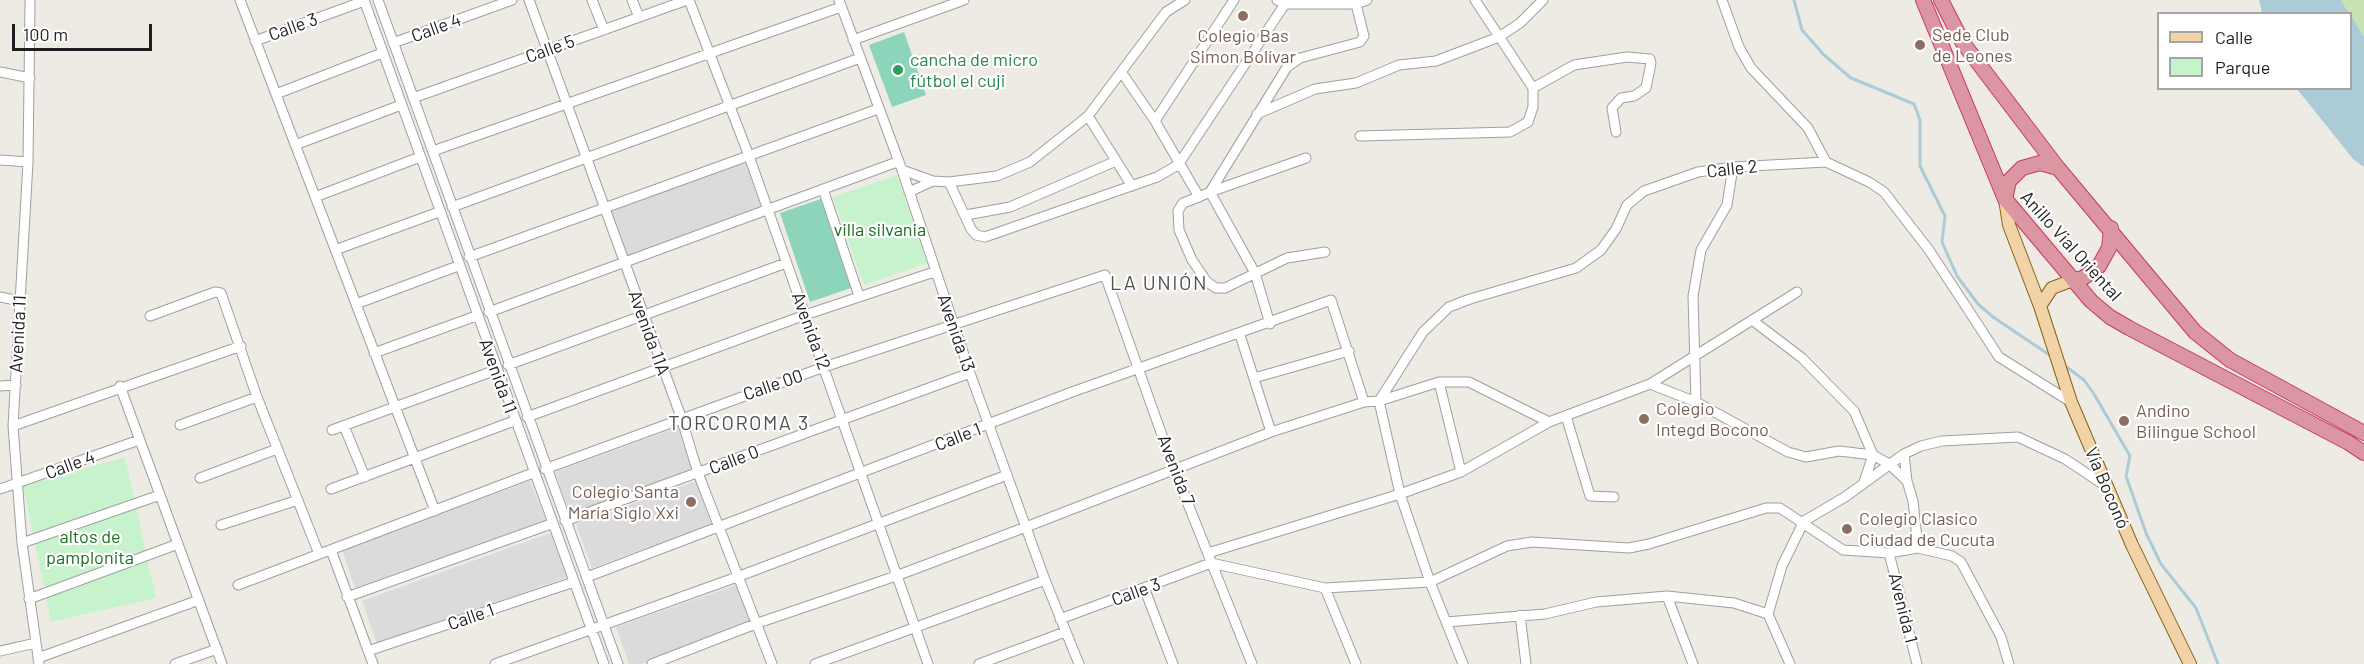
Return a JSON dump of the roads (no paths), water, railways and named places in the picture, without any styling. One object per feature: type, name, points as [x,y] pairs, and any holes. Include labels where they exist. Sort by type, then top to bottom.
[{"type":"highway","name":"Anillo Vial Oriental","points":[[1923,0],[1991,172],[2005,199],[2073,280],[2110,317],[2364,453]]},
{"type":"highway","points":[[1941,0],[1963,43],[2058,168],[2195,333],[2230,360],[2364,433]]},
{"type":"highway","points":[[2005,199],[2009,181],[2022,168],[2040,164],[2058,168]]},
{"type":"highway","points":[[2073,280],[2092,273],[2099,266],[2109,248],[2110,228]]},
{"type":"main road","name":"Vía Boconó","points":[[2005,199],[2009,225],[2040,306],[2071,402],[2107,487],[2190,664]]},
{"type":"main road","points":[[2040,306],[2052,288],[2073,280]]},
{"type":"street","points":[[240,0],[435,511]]},
{"type":"street","name":"Avenida 11","points":[[378,0],[526,417],[618,664]]},
{"type":"street","name":"Calle 4","points":[[393,43],[512,0]]},
{"type":"street","name":"Avenida 11A","points":[[529,0],[623,264],[681,417],[698,473],[772,664]]},
{"type":"street","points":[[592,0],[604,30]]},
{"type":"street","points":[[632,0],[639,17]]},
{"type":"street","name":"Calle 5","points":[[413,98],[688,0]]},
{"type":"street","name":"Avenida 12","points":[[688,0],[768,210],[928,664]]},
{"type":"street","points":[[853,40],[964,0]]},
{"type":"street","points":[[489,312],[823,189],[899,166],[933,181],[949,182],[997,176],[1030,162],[1088,116],[1166,12],[1185,0]]},
{"type":"street","points":[[1155,121],[1234,0]]},
{"type":"street","points":[[949,182],[976,235],[985,237],[1156,177],[1178,165],[1281,2],[1356,4],[1367,0]]},
{"type":"street","points":[[1360,136],[1510,132],[1528,122],[1533,107],[1533,88],[1475,0]]},
{"type":"street","points":[[1257,114],[1315,89],[1356,83],[1398,65],[1436,61],[1498,37],[1520,23],[1543,0]]},
{"type":"street","points":[[1722,0],[1739,47],[1751,68],[1808,128],[1826,162],[1884,192],[1929,250],[1999,357],[2071,402]]},
{"type":"street","name":"Calle 3","points":[[255,40],[364,1]]},
{"type":"street","name":"Avenida 11","points":[[364,1],[551,524],[604,664]]},
{"type":"street","name":"Avenida 11","points":[[30,2],[28,162],[13,426],[22,543],[39,661]]},
{"type":"street","points":[[433,151],[708,54],[840,4]]},
{"type":"street","name":"Avenida 13","points":[[840,4],[909,192],[934,272],[970,373],[1078,664]]},
{"type":"street","points":[[1209,192],[1287,67],[1300,58],[1360,42],[1364,36],[1356,4]]},
{"type":"street","points":[[276,94],[382,53]]},
{"type":"street","points":[[452,207],[860,58]]},
{"type":"street","points":[[1533,88],[1574,65],[1616,58],[1650,59],[1652,63],[1646,88],[1634,96],[1621,98],[1612,108],[1616,132]]},
{"type":"street","points":[[0,72],[30,78]]},
{"type":"street","points":[[1122,73],[1155,121],[1178,165],[1199,197]]},
{"type":"street","points":[[295,145],[401,105]]},
{"type":"street","points":[[470,257],[878,109]]},
{"type":"street","points":[[1088,116],[1132,186]]},
{"type":"street","points":[[315,197],[420,158]]},
{"type":"street","points":[[1306,158],[1183,203],[1178,211],[1179,230],[1192,260],[1207,282],[1216,288],[1226,288],[1287,258],[1325,252]]},
{"type":"street","points":[[0,160],[28,162]]},
{"type":"street","points":[[966,215],[1010,207],[1116,161]]},
{"type":"street","name":"Calle 2","points":[[1379,401],[1423,332],[1449,308],[1470,298],[1576,268],[1601,250],[1616,230],[1627,205],[1644,191],[1698,172],[1733,167],[1826,162]]},
{"type":"street","points":[[1696,402],[1693,296],[1701,250],[1727,206],[1733,167]]},
{"type":"street","points":[[909,192],[933,181]]},
{"type":"street","points":[[823,189],[859,296]]},
{"type":"street","points":[[1209,192],[1255,273],[1270,324]]},
{"type":"street","points":[[335,250],[439,212]]},
{"type":"street","points":[[508,365],[786,263]]},
{"type":"street","points":[[356,304],[458,266]]},
{"type":"street","points":[[526,417],[805,315],[934,272]]},
{"type":"street","name":"Calle 00","points":[[545,469],[681,417],[1105,275]]},
{"type":"street","name":"Avenida 7","points":[[1105,275],[1174,470],[1252,664]]},
{"type":"street","points":[[150,316],[215,292],[221,293],[257,397],[319,554]]},
{"type":"street","points":[[1208,553],[1400,494],[1461,472],[1549,422],[1650,384],[1797,292]]},
{"type":"street","points":[[0,297],[20,301]]},
{"type":"street","name":"Calle 1","points":[[587,577],[1072,392],[1240,335],[1331,300],[1349,351]]},
{"type":"street","points":[[374,353],[476,316]]},
{"type":"street","points":[[1752,320],[1802,358],[1854,411],[1873,455],[1864,482]]},
{"type":"street","points":[[1240,335],[1272,432]]},
{"type":"street","points":[[13,426],[120,386],[241,346]]},
{"type":"street","points":[[1254,378],[1349,351],[1364,402]]},
{"type":"street","points":[[332,430],[496,370]]},
{"type":"street","name":"Calle 0","points":[[565,521],[970,373]]},
{"type":"street","points":[[1439,382],[1461,472]]},
{"type":"street","points":[[652,664],[758,623],[896,576],[1272,432],[1364,402],[1379,401],[1439,382],[1469,382],[1549,422]]},
{"type":"street","points":[[1650,384],[1696,402],[1788,452],[1806,457],[1839,451],[1873,455],[1889,464],[1907,481]]},
{"type":"street","points":[[0,386],[16,385]]},
{"type":"street","points":[[120,386],[222,664]]},
{"type":"street","points":[[180,425],[257,397]]},
{"type":"street","points":[[1379,401],[1400,494],[1430,582],[1463,664]]},
{"type":"street","points":[[1566,416],[1590,496],[1614,498]]},
{"type":"street","points":[[331,489],[415,460],[514,421]]},
{"type":"street","points":[[344,426],[365,477]]},
{"type":"street","points":[[1790,664],[1768,614],[1782,566],[1804,521],[1904,454],[1921,446],[1941,441],[2018,437],[2065,459],[2107,487]]},
{"type":"street","name":"Calle 4","points":[[0,489],[139,440]]},
{"type":"street","points":[[200,478],[277,449]]},
{"type":"street","points":[[1904,454],[1907,481],[1913,501],[1917,548]]},
{"type":"street","points":[[238,585],[533,473]]},
{"type":"street","points":[[495,664],[737,577],[1007,475]]},
{"type":"street","points":[[22,543],[160,495]]},
{"type":"street","points":[[221,525],[298,500]]},
{"type":"street","points":[[1211,563],[1325,588],[1430,582],[1491,552],[1532,542],[1629,548],[1766,508],[1780,508],[1804,521],[1843,550],[1889,553],[1917,548],[1952,556],[1966,568],[2001,637],[2009,664]]},
{"type":"street","points":[[347,597],[551,524]]},
{"type":"street","points":[[29,599],[178,544]]},
{"type":"street","points":[[331,550],[373,664]]},
{"type":"street","name":"Avenida 1","points":[[1889,553],[1917,664]]},
{"type":"street","name":"Calle 3","points":[[1060,619],[1145,590],[1211,563]]},
{"type":"street","points":[[815,664],[1045,580]]},
{"type":"street","name":"Calle 1","points":[[368,651],[574,582]]},
{"type":"street","points":[[1325,588],[1356,664]]},
{"type":"street","points":[[1145,590],[1173,664]]},
{"type":"street","points":[[1446,622],[1545,614],[1596,602],[1667,596],[1734,603],[1768,614]]},
{"type":"street","points":[[1667,596],[1693,664]]},
{"type":"street","points":[[39,661],[199,600]]},
{"type":"street","points":[[1520,615],[1526,664]]},
{"type":"street","points":[[979,664],[1065,632]]},
{"type":"street","points":[[0,651],[36,643]]},
{"type":"street","points":[[175,664],[217,649]]},
{"type":"water","points":[[2259,0],[2341,0],[2348,12],[2262,12]]},
{"type":"water","points":[[2352,17],[2364,37],[2364,167],[2353,159],[2298,90],[2352,90]]},
{"type":"waterway","points":[[1794,0],[1802,30],[1824,55],[1851,78],[1914,104],[1920,120],[1920,166],[1945,216],[1942,242],[1957,276],[1978,304],[1993,317],[2051,356]]},
{"type":"waterway","points":[[2064,365],[2084,380],[2130,456],[2126,476],[2146,533],[2161,564],[2196,608],[2218,664]]},
{"type":"place","name":"Colegio Bas Simon Bolívar","points":[[1243,16]]},
{"type":"place","name":"Sede Club de Leones","points":[[1920,45]]},
{"type":"place","name":"cancha de micro fútbol el cuji","points":[[898,70]]},
{"type":"place","name":"Colegio Integd Bocono","points":[[1644,419]]},
{"type":"place","name":"Andino Bilingue School","points":[[2124,421]]},
{"type":"place","name":"Colegio Santa María Siglo Xxi","points":[[691,502]]},
{"type":"place","name":"Colegio Clasico Ciudad de Cucuta","points":[[1847,529]]},
{"type":"district","name":"LA UNIÓN","points":[[1159,283]]},
{"type":"district","name":"TORCOROMA 3","points":[[739,423]]},
{"type":"park label","name":"villa silvania","points":[[880,230]]},
{"type":"park label","name":"altos de pamplonita","points":[[90,547]]}]
